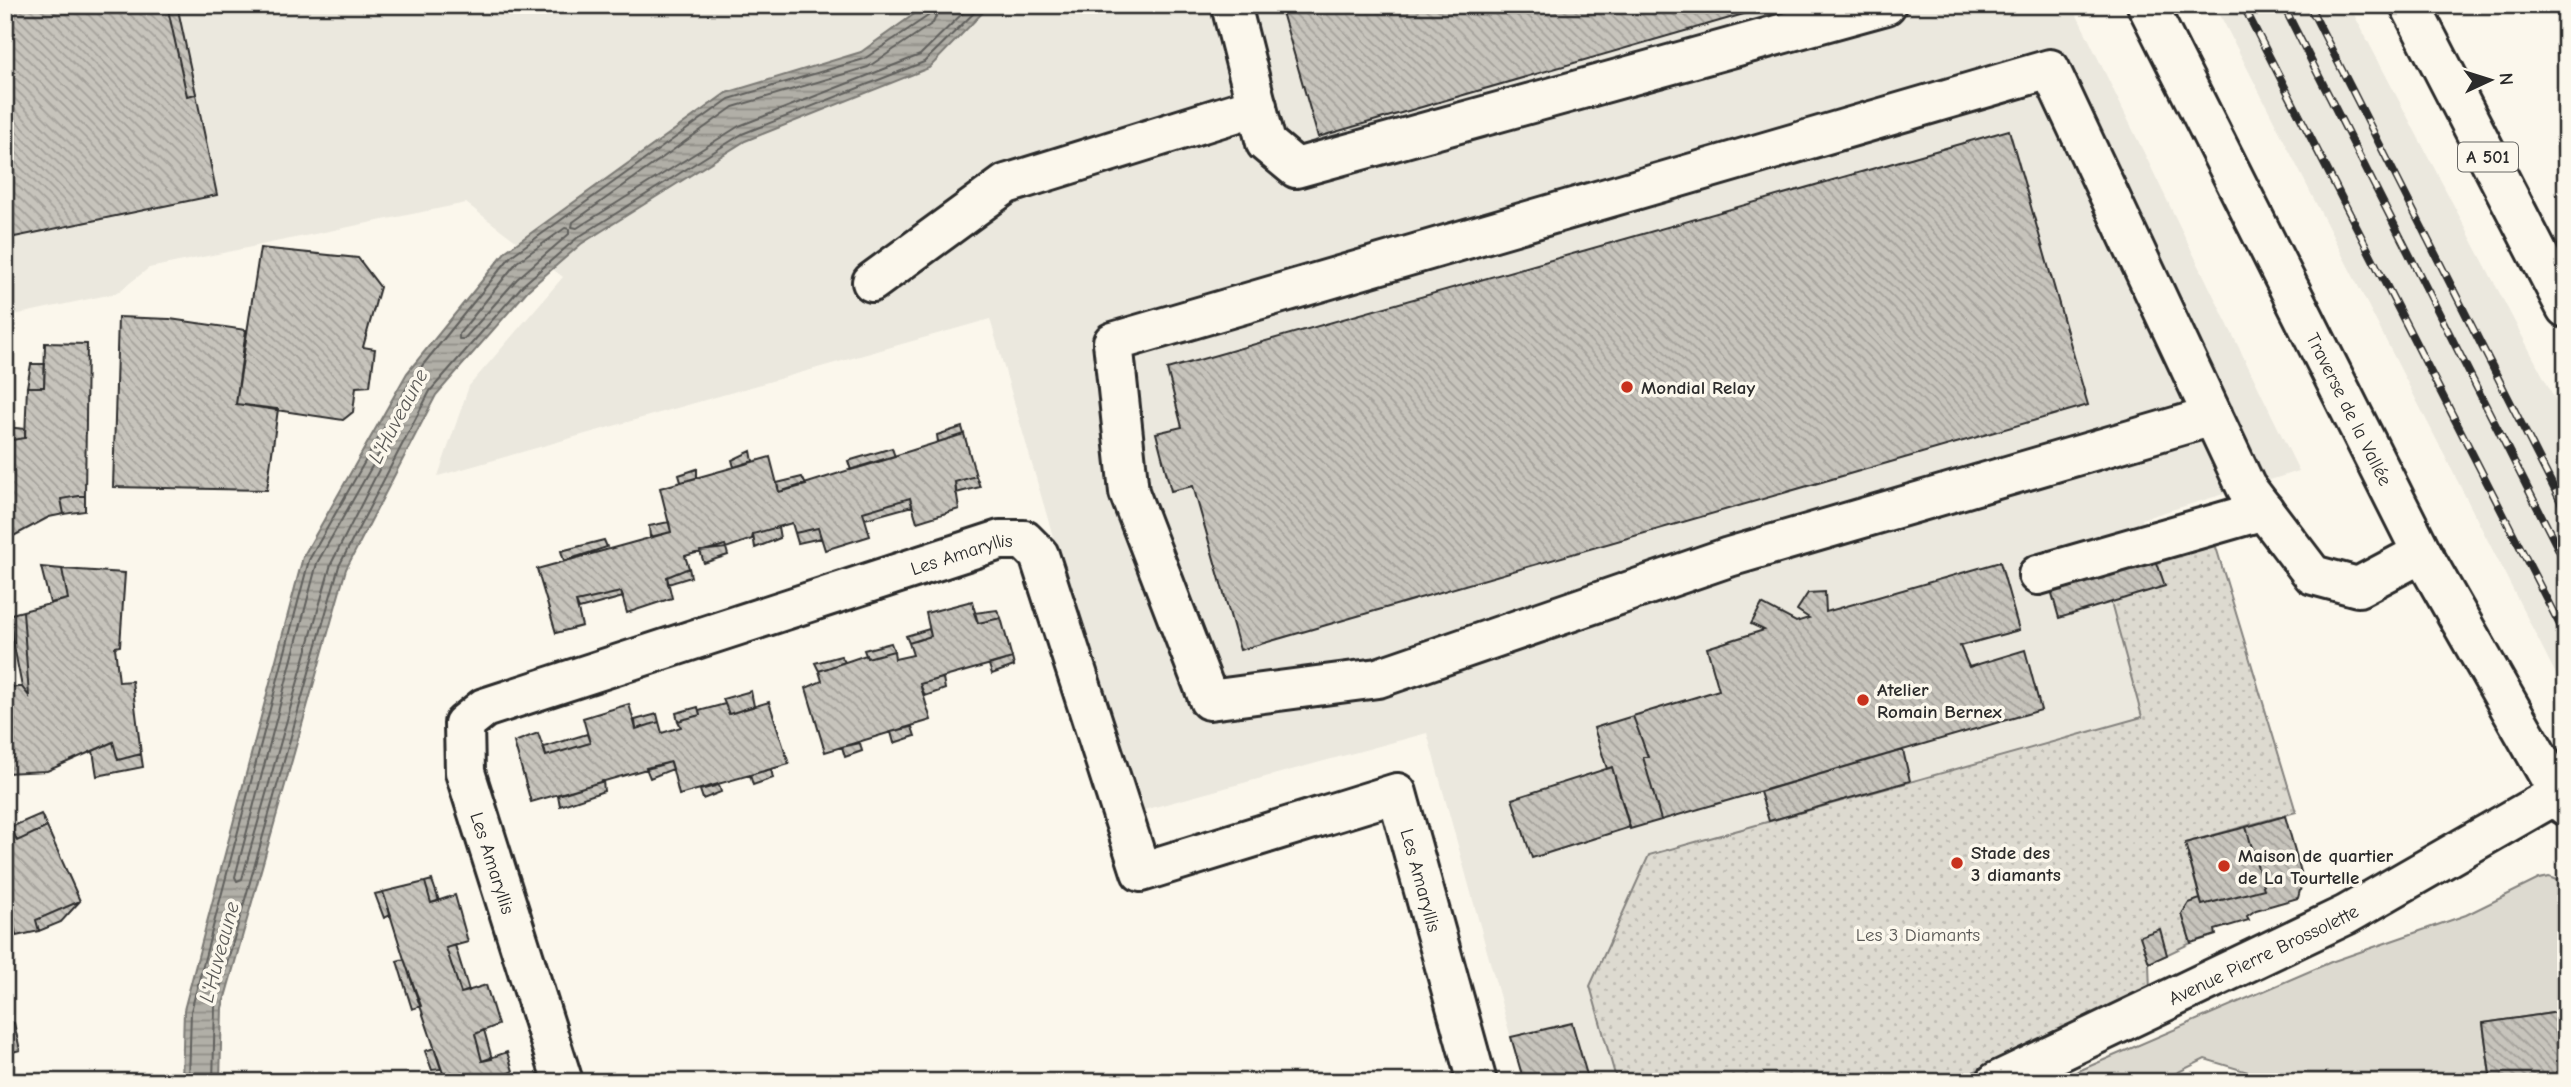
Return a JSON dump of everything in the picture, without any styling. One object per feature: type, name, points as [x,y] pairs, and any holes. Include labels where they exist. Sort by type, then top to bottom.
[{"type":"main road","points":[[1231,5],[1266,143],[1296,168],[1886,5]]},
{"type":"main road","name":"Traverse de la Vallée","points":[[2147,5],[2422,552],[2562,800]]},
{"type":"main road","name":"A 501","points":[[2410,5],[2566,308]]},
{"type":"main road","points":[[2213,416],[1729,557],[1378,678],[1209,700],[1129,492],[1113,342],[2050,69],[2213,416],[2246,487],[2313,575],[2358,587],[2422,552]]},
{"type":"main road","points":[[872,282],[1006,184],[1257,106]]},
{"type":"main road","points":[[2038,575],[2263,510]]},
{"type":"main road","name":"Les Amaryllis","points":[[563,1082],[465,772],[464,724],[484,708],[1000,540],[1024,540],[1039,555],[1140,872],[1397,793],[1477,1082]]},
{"type":"main road","name":"Avenue Pierre Brossolette","points":[[1996,1082],[2346,915],[2562,800]]},
{"type":"shaded area","points":[[5,5],[2072,5],[2299,471],[2142,519],[2165,586],[2112,602],[2142,717],[1649,855],[1590,986],[1617,1082],[1523,1082],[1427,733],[1133,813],[990,319],[438,476],[469,386],[563,277],[466,203],[149,268],[117,293],[5,317]]},
{"type":"shaded area","points":[[2215,5],[2349,5],[2566,420],[2566,694]]},
{"type":"green space","name":"Les 3 Diamants","points":[[2213,537],[2296,812],[2185,843],[2200,899],[2189,903],[2182,914],[2191,943],[2149,963],[2150,992],[1951,1082],[1617,1082],[1590,986],[1649,855],[2142,717],[2111,602],[2154,554]]},
{"type":"green space","points":[[2549,877],[2566,884],[2566,1011],[2483,1023],[2491,1082],[2281,1082],[2205,1059],[2158,1082],[2053,1082],[2331,962],[2466,915],[2539,879]]},
{"type":"water","name":"L'Huveaune","points":[[927,5],[990,5],[929,68],[745,141],[581,244],[528,290],[436,395],[346,569],[222,1008],[220,1082],[182,1082],[184,1010],[303,557],[407,373],[506,251],[726,93],[861,52]]},
{"type":"building","points":[[5,5],[167,5],[187,96],[196,94],[217,195],[5,239]]},
{"type":"building","points":[[167,5],[177,5],[196,94],[187,96]]},
{"type":"building","points":[[1280,5],[1775,5],[1318,137]]},
{"type":"building","name":"Mondial Relay","points":[[2009,130],[2088,405],[1240,650],[1193,486],[1171,491],[1156,433],[1182,427],[1167,369]]},
{"type":"building","points":[[260,248],[358,258],[380,287],[363,347],[375,349],[370,386],[356,387],[353,412],[343,420],[236,404]]},
{"type":"building","points":[[118,317],[170,319],[246,330],[236,404],[278,409],[267,490],[113,487]]},
{"type":"building","points":[[45,343],[87,344],[85,495],[61,499],[64,514],[49,517],[6,540],[5,441],[25,438],[27,387],[44,387]]},
{"type":"building","points":[[31,364],[45,364],[44,387],[27,387]]},
{"type":"building","points":[[5,427],[25,429],[25,438],[5,441]]},
{"type":"building","points":[[962,427],[964,434],[938,442],[937,435]]},
{"type":"building","points":[[964,434],[976,476],[955,482],[959,509],[917,522],[910,498],[863,512],[870,536],[825,550],[818,528],[795,533],[792,523],[753,534],[752,539],[726,548],[725,545],[685,556],[689,568],[667,577],[672,598],[627,613],[621,592],[576,602],[582,626],[556,633],[537,569],[671,532],[660,488],[770,457],[779,492]]},
{"type":"building","points":[[892,448],[895,457],[851,470],[848,461]]},
{"type":"building","points":[[751,451],[753,461],[734,467],[732,460]]},
{"type":"building","points":[[697,469],[697,478],[681,482],[679,475]]},
{"type":"building","points":[[976,476],[980,487],[956,493],[955,482]]},
{"type":"building","points":[[802,477],[806,485],[779,492],[777,483]]},
{"type":"building","points":[[85,495],[85,511],[64,514],[61,499]]},
{"type":"building","points":[[910,498],[912,506],[865,519],[863,512]]},
{"type":"building","points":[[669,522],[671,532],[650,537],[649,526]]},
{"type":"building","points":[[778,527],[780,538],[755,548],[753,534]]},
{"type":"building","points":[[818,528],[821,538],[798,543],[795,533]]},
{"type":"building","points":[[604,540],[607,547],[564,561],[561,551]]},
{"type":"building","points":[[726,548],[728,555],[704,563],[700,551]]},
{"type":"building","points":[[2154,554],[2165,586],[2059,618],[2049,583]]},
{"type":"building","name":"Atelier Romain Bernex","points":[[2000,562],[2019,630],[1960,646],[1969,667],[2025,650],[2041,710],[1661,820],[1643,757],[1648,757],[1633,716],[1719,690],[1707,648],[1764,630],[1751,624],[1762,604],[1796,622],[1809,618],[1797,610],[1808,593],[1825,592],[1826,612]]},
{"type":"building","points":[[41,567],[62,569],[68,599],[50,603]]},
{"type":"building","points":[[689,568],[691,577],[668,584],[667,577]]},
{"type":"building","points":[[62,569],[125,573],[120,646],[115,647],[119,682],[132,681],[141,754],[118,760],[113,742],[47,771],[5,773],[5,687],[22,687],[29,696],[23,611],[68,599]]},
{"type":"building","points":[[621,592],[623,597],[579,609],[576,602]]},
{"type":"building","points":[[972,601],[978,623],[1001,618],[1012,658],[920,684],[931,720],[825,752],[806,688],[822,681],[819,671],[866,655],[867,658],[894,651],[895,659],[913,655],[909,643],[931,636],[926,613]]},
{"type":"building","points":[[997,610],[1001,618],[978,623],[974,613]]},
{"type":"building","points":[[23,611],[29,696],[22,687],[12,636],[11,614]]},
{"type":"building","points":[[929,629],[931,636],[909,643],[906,636]]},
{"type":"building","points":[[891,643],[894,651],[867,658],[864,650]]},
{"type":"building","points":[[841,656],[845,662],[819,671],[815,663]]},
{"type":"building","points":[[1012,658],[1014,666],[992,674],[989,665]]},
{"type":"building","points":[[943,678],[945,689],[925,696],[920,684]]},
{"type":"building","points":[[751,691],[754,706],[729,714],[723,699]]},
{"type":"building","points":[[769,702],[789,764],[679,795],[671,762],[531,802],[514,742],[538,733],[546,756],[590,743],[583,718],[629,704],[636,729],[659,722],[662,733],[681,727],[678,721],[700,715],[699,711],[725,704],[729,714]]},
{"type":"building","points":[[698,707],[700,715],[678,721],[676,713]]},
{"type":"building","points":[[657,714],[659,722],[636,729],[635,720]]},
{"type":"building","points":[[1633,716],[1648,757],[1643,757],[1661,820],[1630,829],[1612,767],[1607,769],[1594,728]]},
{"type":"building","points":[[912,727],[915,736],[894,743],[891,732]]},
{"type":"building","points":[[587,734],[590,743],[546,756],[544,747]]},
{"type":"building","points":[[113,742],[118,760],[141,754],[143,767],[97,776],[93,751]]},
{"type":"building","points":[[860,743],[862,751],[845,757],[842,747]]},
{"type":"building","points":[[1903,750],[1910,781],[1769,821],[1760,792]]},
{"type":"building","points":[[671,762],[673,769],[650,778],[646,768]]},
{"type":"building","points":[[1612,767],[1630,827],[1532,858],[1512,799]]},
{"type":"building","points":[[771,769],[773,778],[753,785],[750,775]]},
{"type":"building","points":[[603,781],[604,791],[560,806],[558,795]]},
{"type":"building","points":[[719,785],[721,792],[703,799],[700,790]]},
{"type":"building","points":[[41,814],[47,827],[17,841],[11,827]]},
{"type":"building","points":[[2285,816],[2303,879],[2298,898],[2256,910],[2247,916],[2249,920],[2215,930],[2216,935],[2191,943],[2182,914],[2189,903],[2200,899],[2202,905],[2264,889],[2246,827]]},
{"type":"building","points":[[11,827],[17,841],[47,827],[80,901],[36,920],[39,931],[16,936],[14,925],[5,927],[5,830]]},
{"type":"building","name":"Maison de quartier de La Tourtelle","points":[[2246,827],[2264,889],[2202,905],[2185,843]]},
{"type":"building","points":[[432,880],[439,901],[431,903],[425,882]]},
{"type":"building","points":[[425,882],[431,903],[455,895],[468,942],[446,948],[461,993],[486,985],[498,1025],[475,1034],[482,1061],[507,1052],[513,1071],[490,1082],[446,1082],[404,959],[383,892]]},
{"type":"building","points":[[383,892],[391,915],[384,918],[375,894]]},
{"type":"building","points":[[80,901],[61,922],[39,931],[36,920]]},
{"type":"building","points":[[2160,929],[2167,955],[2149,963],[2140,936]]},
{"type":"building","points":[[455,945],[469,991],[461,993],[446,948]]},
{"type":"building","points":[[404,959],[421,1006],[412,1009],[397,961]]},
{"type":"building","points":[[2566,1011],[2566,1076],[2524,1082],[2491,1082],[2483,1023]]},
{"type":"building","points":[[14,1023],[20,1050],[5,1054],[5,1025]]},
{"type":"building","points":[[1572,1023],[1589,1082],[1524,1082],[1511,1037]]},
{"type":"building","points":[[484,1030],[492,1059],[482,1061],[475,1034]]},
{"type":"building","points":[[434,1048],[441,1069],[432,1070],[425,1051]]},
{"type":"building","points":[[500,1075],[502,1082],[490,1082],[489,1080]]},
{"type":"railway","points":[[2243,5],[2566,637]]},
{"type":"railway","points":[[2283,5],[2566,564]]},
{"type":"railway","points":[[2309,5],[2566,512]]},
{"type":"place","name":"Mondial Relay","points":[[1627,387]]},
{"type":"place","name":"Atelier Romain Bernex","points":[[1863,700]]},
{"type":"place","name":"Stade des 3 diamants","points":[[1957,863]]},
{"type":"place","name":"Maison de quartier de La Tourtelle","points":[[2224,866]]}]
